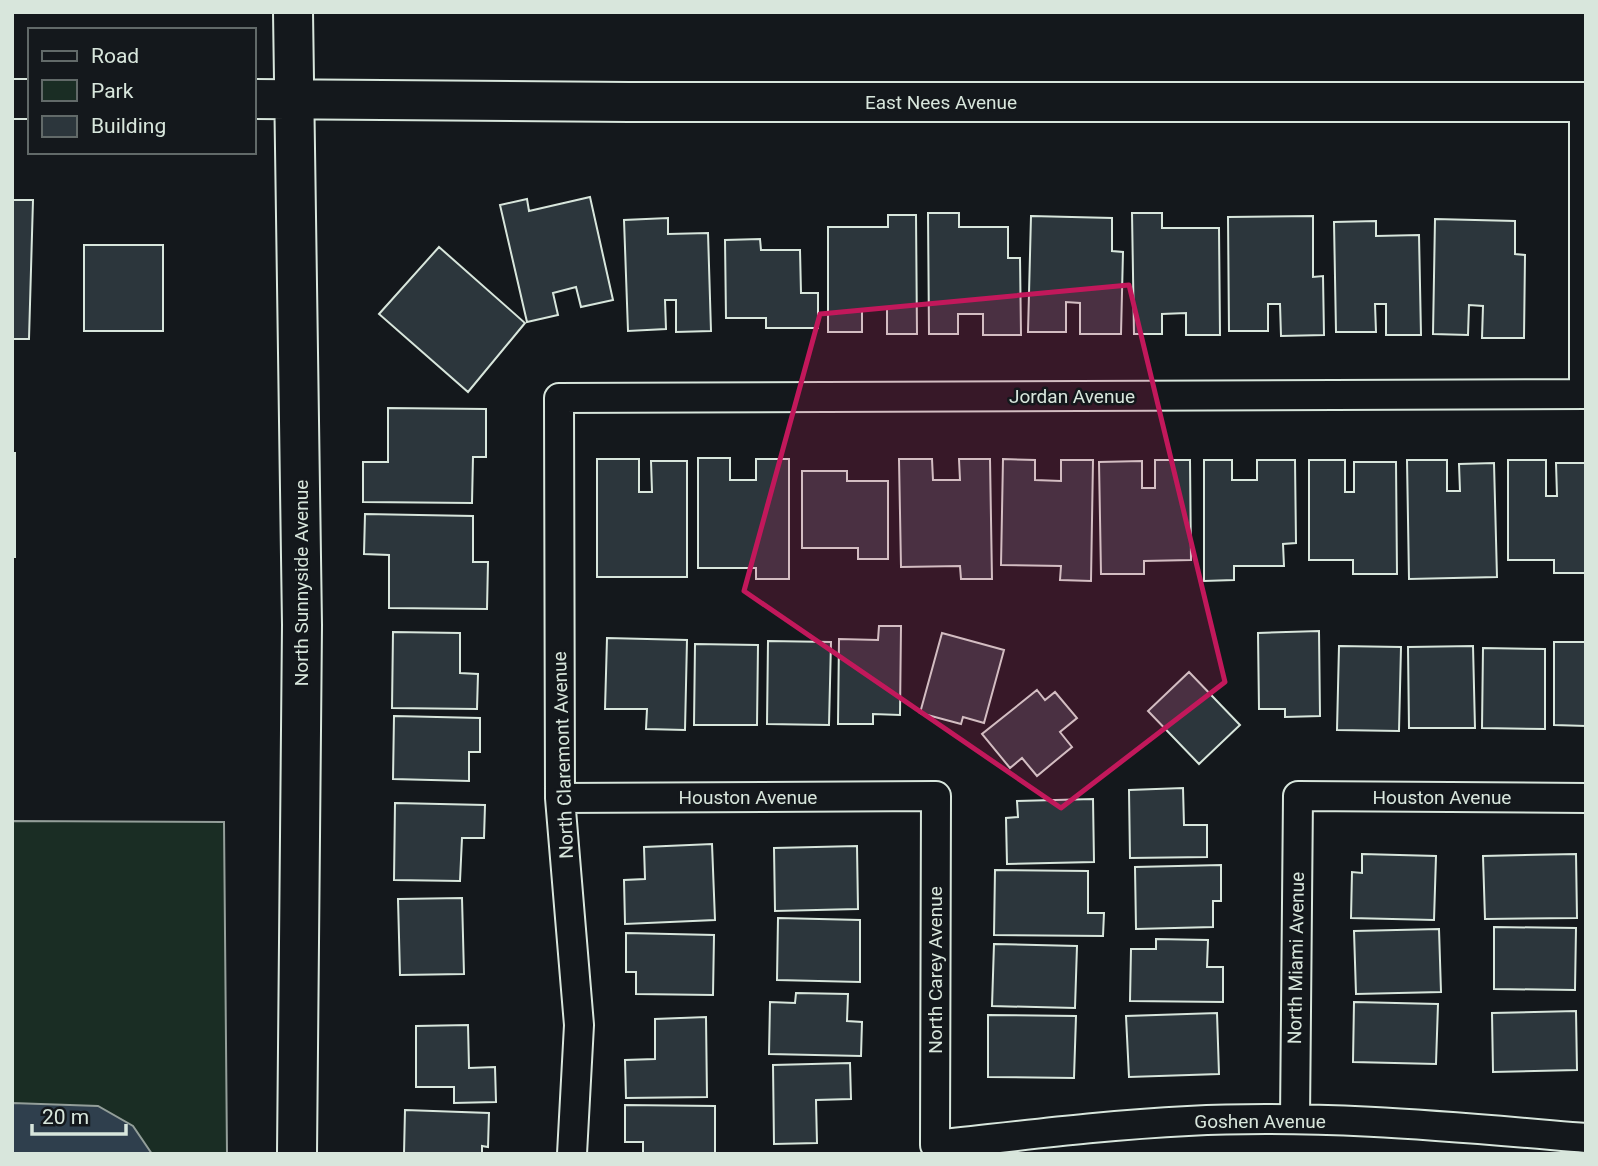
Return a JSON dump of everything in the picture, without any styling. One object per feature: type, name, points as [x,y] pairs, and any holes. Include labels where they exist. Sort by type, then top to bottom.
[{"type":"main road","name":"North Sunnyside Avenue","points":[[293,12],[302,625],[297,1154]]},
{"type":"main road","name":"East Nees Avenue","points":[[256,99],[629,102],[1585,102]]},
{"type":"street","points":[[1585,102],[1585,394]]},
{"type":"street","name":"Jordan Avenue","points":[[559,398],[1585,394]]},
{"type":"street","name":"North Claremont Avenue","points":[[559,398],[560,799],[579,1025],[572,1154]]},
{"type":"street","name":"Houston Avenue","points":[[560,799],[936,796]]},
{"type":"street","name":"North Carey Avenue","points":[[935,1145],[936,796]]},
{"type":"street","name":"Houston Avenue","points":[[1298,796],[1586,797]]},
{"type":"street","name":"North Miami Avenue","points":[[1295,1119],[1298,796]]},
{"type":"street","name":"Goshen Avenue","points":[[935,1145],[1091,1128],[1190,1121],[1295,1119],[1472,1128],[1586,1138]]},
{"type":"highlighted area","points":[[1129,285],[1225,682],[1061,808],[744,591],[820,314]]},
{"type":"green space","points":[[12,821],[224,822],[227,1154],[12,1154]]},
{"type":"water","points":[[12,1103],[98,1106],[133,1126],[152,1154],[12,1154]]},
{"type":"building","points":[[590,197],[613,300],[581,307],[576,287],[553,293],[558,315],[527,322],[500,205],[527,199],[529,211]]},
{"type":"building","points":[[12,200],[33,200],[29,339],[12,339]]},
{"type":"building","points":[[928,213],[959,213],[959,227],[1008,227],[1008,258],[1020,258],[1021,335],[983,335],[983,314],[958,314],[958,334],[929,334]]},
{"type":"building","points":[[1132,213],[1162,213],[1162,228],[1219,228],[1220,335],[1186,335],[1186,313],[1162,314],[1162,334],[1134,334]]},
{"type":"building","points":[[888,215],[916,215],[917,334],[887,334],[887,309],[862,309],[862,332],[828,332],[828,227],[888,227]]},
{"type":"building","points":[[1031,216],[1112,218],[1112,251],[1123,252],[1121,334],[1080,334],[1080,303],[1066,302],[1066,332],[1028,332]]},
{"type":"building","points":[[1313,216],[1313,277],[1323,276],[1324,335],[1281,336],[1280,304],[1268,304],[1268,331],[1229,331],[1228,217]]},
{"type":"building","points":[[668,218],[668,234],[708,233],[711,331],[676,332],[676,300],[665,300],[666,329],[628,331],[624,220]]},
{"type":"building","points":[[1435,219],[1515,221],[1515,254],[1525,255],[1524,338],[1482,338],[1483,306],[1469,305],[1468,335],[1433,334]]},
{"type":"building","points":[[1376,221],[1376,236],[1419,235],[1421,335],[1386,335],[1386,304],[1375,304],[1376,332],[1336,332],[1334,222]]},
{"type":"building","points":[[760,239],[761,250],[800,250],[801,293],[818,293],[818,328],[766,328],[766,318],[726,318],[725,240]]},
{"type":"building","points":[[84,245],[163,245],[163,331],[84,331]]},
{"type":"building","points":[[439,247],[525,323],[468,392],[379,314]]},
{"type":"building","points":[[388,408],[486,409],[486,457],[473,457],[472,503],[363,502],[363,462],[388,462]]},
{"type":"building","points":[[12,453],[15,453],[15,557],[12,557]]},
{"type":"building","points":[[698,458],[730,458],[730,480],[756,480],[756,459],[789,459],[789,579],[756,579],[756,568],[698,568]]},
{"type":"building","points":[[597,459],[639,459],[639,492],[652,492],[651,461],[687,461],[687,577],[597,577]]},
{"type":"building","points":[[899,459],[932,459],[933,480],[960,480],[959,459],[990,459],[992,579],[961,579],[960,566],[901,567]]},
{"type":"building","points":[[1003,459],[1035,460],[1035,480],[1061,481],[1061,460],[1093,460],[1091,581],[1060,580],[1061,566],[1001,565]]},
{"type":"building","points":[[1155,460],[1190,460],[1191,560],[1144,561],[1144,574],[1101,574],[1099,462],[1142,461],[1142,488],[1155,488]]},
{"type":"building","points":[[1204,460],[1232,460],[1232,480],[1257,480],[1257,460],[1295,460],[1296,543],[1283,544],[1284,566],[1234,566],[1234,580],[1204,581]]},
{"type":"building","points":[[1309,460],[1345,460],[1345,492],[1354,492],[1354,462],[1396,462],[1397,574],[1353,574],[1353,560],[1309,560]]},
{"type":"building","points":[[1407,460],[1447,460],[1447,491],[1460,491],[1459,464],[1494,463],[1497,577],[1409,579]]},
{"type":"building","points":[[1508,460],[1546,460],[1546,496],[1557,496],[1556,463],[1586,463],[1586,573],[1554,573],[1554,560],[1508,560]]},
{"type":"building","points":[[802,471],[847,471],[847,481],[888,481],[888,559],[858,559],[858,548],[802,548]]},
{"type":"building","points":[[365,514],[473,516],[473,562],[488,562],[487,609],[389,608],[389,555],[364,554]]},
{"type":"building","points":[[879,626],[901,626],[900,715],[873,714],[873,724],[838,724],[839,639],[878,640]]},
{"type":"building","points":[[1319,631],[1320,716],[1285,717],[1285,709],[1259,709],[1258,633]]},
{"type":"building","points":[[393,632],[460,633],[460,673],[478,674],[477,709],[392,708]]},
{"type":"building","points":[[942,633],[1004,650],[984,723],[963,717],[961,724],[920,713]]},
{"type":"building","points":[[607,638],[687,640],[685,730],[646,729],[647,709],[605,709]]},
{"type":"building","points":[[768,641],[831,642],[829,725],[767,724]]},
{"type":"building","points":[[1554,642],[1586,642],[1586,726],[1554,725]]},
{"type":"building","points":[[695,644],[758,645],[757,725],[694,725]]},
{"type":"building","points":[[1339,646],[1401,647],[1399,731],[1337,730]]},
{"type":"building","points":[[1473,646],[1475,728],[1409,728],[1408,647]]},
{"type":"building","points":[[1483,648],[1545,649],[1545,729],[1482,728]]},
{"type":"building","points":[[1189,672],[1240,725],[1199,764],[1148,711]]},
{"type":"building","points":[[1037,690],[1045,700],[1055,692],[1077,718],[1060,732],[1072,747],[1037,776],[1022,758],[1010,768],[982,734]]},
{"type":"building","points":[[394,716],[480,718],[480,752],[469,752],[469,781],[393,779]]},
{"type":"building","points":[[1183,788],[1184,825],[1207,825],[1207,857],[1130,858],[1129,790]]},
{"type":"building","points":[[1093,799],[1094,862],[1007,864],[1006,818],[1018,817],[1017,801]]},
{"type":"building","points":[[395,803],[485,805],[484,838],[462,838],[460,881],[394,880]]},
{"type":"building","points":[[712,844],[715,920],[625,924],[624,880],[645,879],[644,847]]},
{"type":"building","points":[[857,846],[858,909],[775,911],[774,848]]},
{"type":"building","points":[[1362,854],[1436,856],[1434,920],[1351,918],[1352,872],[1362,873]]},
{"type":"building","points":[[1576,854],[1577,918],[1485,919],[1483,856]]},
{"type":"building","points":[[1221,865],[1221,901],[1213,901],[1213,927],[1136,929],[1135,867]]},
{"type":"building","points":[[995,870],[1088,871],[1088,913],[1104,913],[1103,936],[994,935]]},
{"type":"building","points":[[462,898],[464,974],[400,975],[398,899]]},
{"type":"building","points":[[778,918],[860,920],[860,982],[777,980]]},
{"type":"building","points":[[1494,927],[1576,928],[1575,990],[1494,989]]},
{"type":"building","points":[[1439,929],[1441,992],[1356,994],[1354,931]]},
{"type":"building","points":[[626,933],[714,935],[713,995],[636,994],[636,972],[626,972]]},
{"type":"building","points":[[1156,939],[1208,940],[1207,967],[1223,967],[1223,1002],[1130,1001],[1131,949],[1156,949]]},
{"type":"building","points":[[994,944],[1077,946],[1075,1008],[992,1006]]},
{"type":"building","points":[[796,993],[848,994],[847,1021],[862,1022],[861,1056],[769,1054],[770,1002],[795,1003]]},
{"type":"building","points":[[1354,1002],[1438,1004],[1436,1064],[1353,1062]]},
{"type":"building","points":[[1576,1011],[1577,1070],[1493,1072],[1492,1013]]},
{"type":"building","points":[[1217,1013],[1219,1074],[1129,1077],[1126,1016]]},
{"type":"building","points":[[988,1015],[1076,1016],[1074,1078],[988,1077]]},
{"type":"building","points":[[706,1017],[707,1097],[626,1098],[625,1060],[655,1059],[655,1019]]},
{"type":"building","points":[[468,1025],[469,1068],[495,1067],[496,1102],[454,1103],[454,1087],[416,1087],[416,1026]]},
{"type":"building","points":[[850,1063],[851,1099],[816,1100],[817,1143],[774,1144],[773,1065]]},
{"type":"building","points":[[625,1105],[715,1106],[715,1154],[643,1154],[643,1142],[625,1142]]},
{"type":"building","points":[[405,1110],[489,1113],[488,1147],[482,1146],[482,1154],[404,1154]]}]
